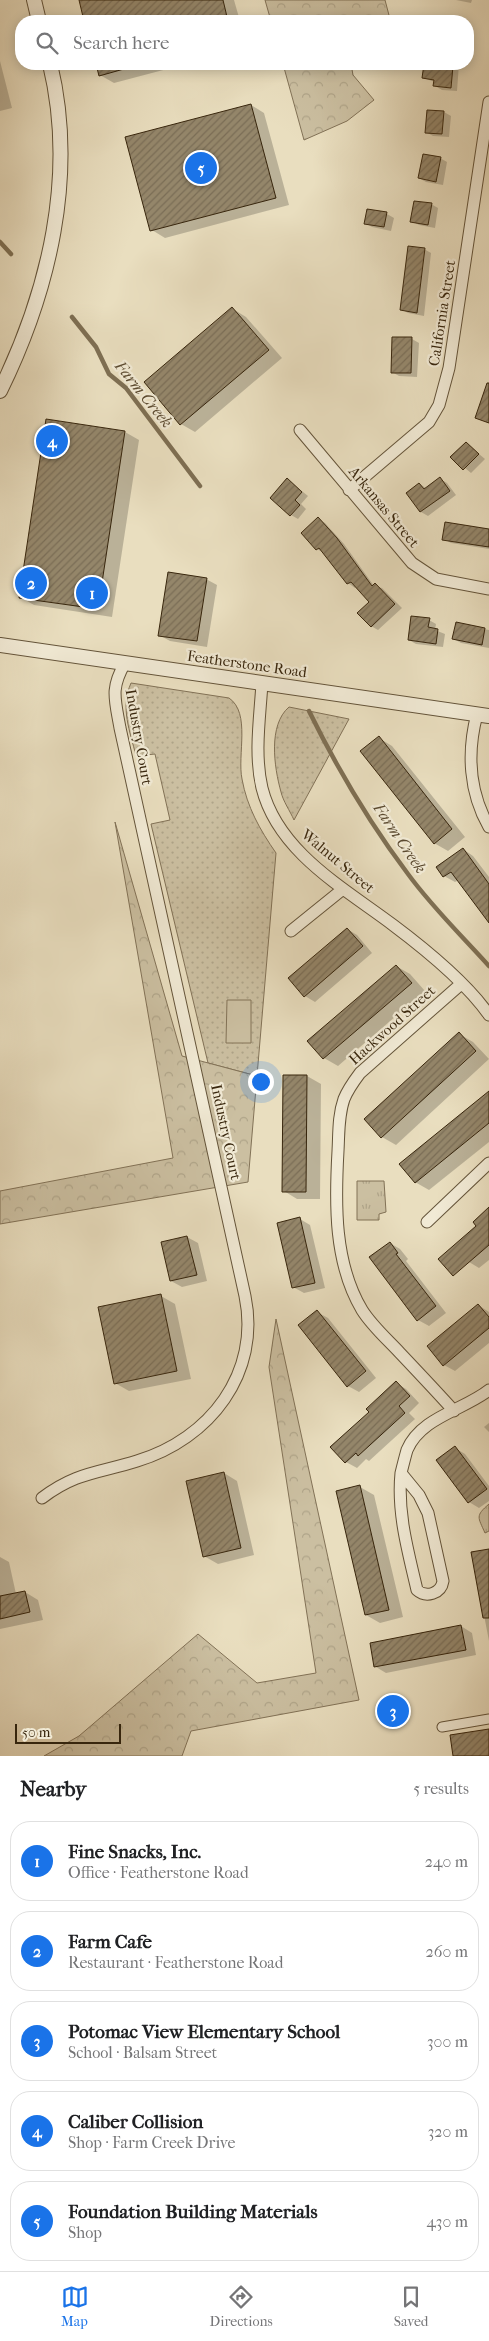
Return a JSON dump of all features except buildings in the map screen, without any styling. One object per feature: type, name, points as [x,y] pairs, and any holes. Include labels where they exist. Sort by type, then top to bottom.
[{"type":"street","points":[[34,0],[38,15]]},
{"type":"street","points":[[0,391],[23,342],[36,304],[52,245],[58,210],[60,168],[57,108],[51,70]]},
{"type":"street","name":"California Street","points":[[349,490],[423,429],[439,405],[449,368],[489,102]]},
{"type":"street","name":"Arkansas Street","points":[[300,430],[405,557],[436,579],[448,583],[489,589]]},
{"type":"street","name":"Featherstone Road","points":[[0,645],[483,715]]},
{"type":"street","name":"Industry Court","points":[[42,1498],[70,1480],[89,1472],[138,1461],[157,1454],[199,1428],[218,1411],[237,1380],[248,1340],[249,1320],[245,1296],[196,1063],[120,728],[114,690],[116,679],[125,663]]},
{"type":"street","name":"Walnut Street","points":[[262,683],[259,766],[269,807],[285,836],[299,852],[343,889],[417,944],[461,984],[489,1015]]},
{"type":"street","points":[[483,715],[472,732],[470,755],[477,799],[489,827]]},
{"type":"street","points":[[291,931],[343,889]]},
{"type":"street","name":"Hackwood Street","points":[[454,1411],[376,1328],[353,1293],[344,1261],[336,1195],[339,1121],[344,1098],[352,1084],[360,1073],[461,984]]},
{"type":"street","points":[[427,1222],[489,1163]]},
{"type":"street","points":[[401,1473],[418,1495],[428,1513],[443,1581],[442,1587],[438,1592],[428,1595],[422,1594],[417,1590],[401,1514],[399,1495],[401,1473],[408,1449],[424,1428],[438,1418],[454,1411],[489,1390]]},
{"type":"street","points":[[442,1727],[489,1719]]},
{"type":"green space","points":[[265,0],[385,0],[389,15],[269,15]]},
{"type":"green space","points":[[285,70],[352,70],[353,75],[374,100],[347,121],[304,140]]},
{"type":"green space","points":[[131,683],[229,698],[236,705],[240,714],[242,735],[241,769],[244,789],[255,818],[276,853],[257,1076],[208,1063],[151,824],[170,820],[155,754],[136,756],[129,729],[126,701]]},
{"type":"green space","points":[[289,707],[349,719],[294,820],[278,782],[274,747],[278,724],[282,715]]},
{"type":"green space","points":[[115,822],[182,1056],[257,1076],[248,1182],[0,1224],[0,1191],[173,1158]]},
{"type":"green space","points":[[227,1000],[251,1000],[251,1043],[226,1043]]},
{"type":"green space","points":[[357,1181],[384,1181],[386,1212],[379,1214],[379,1220],[357,1220]]},
{"type":"green space","points":[[276,1319],[359,1700],[191,1731],[182,1756],[44,1756],[79,1736],[198,1634],[257,1683],[316,1673],[269,1367]]},
{"type":"green space","points":[[489,1504],[489,1531],[485,1533],[479,1517],[481,1511]]},
{"type":"waterway","name":"Farm Creek","points":[[0,242],[11,254]]},
{"type":"waterway","name":"Farm Creek","points":[[72,317],[96,347],[109,374],[126,388],[200,486]]},
{"type":"waterway","name":"Farm Creek","points":[[309,711],[355,795],[394,855],[427,898],[489,966]]},
{"type":"place","name":"Foundation Building Materials","points":[[201,168]]},
{"type":"place","name":"Caliber Collision","points":[[52,441]]},
{"type":"place","name":"Farm Cafe","points":[[31,583]]},
{"type":"place","name":"Fine Snacks, Inc.","points":[[92,593]]},
{"type":"place","name":"Potomac View Elementary School","points":[[393,1711]]}]
